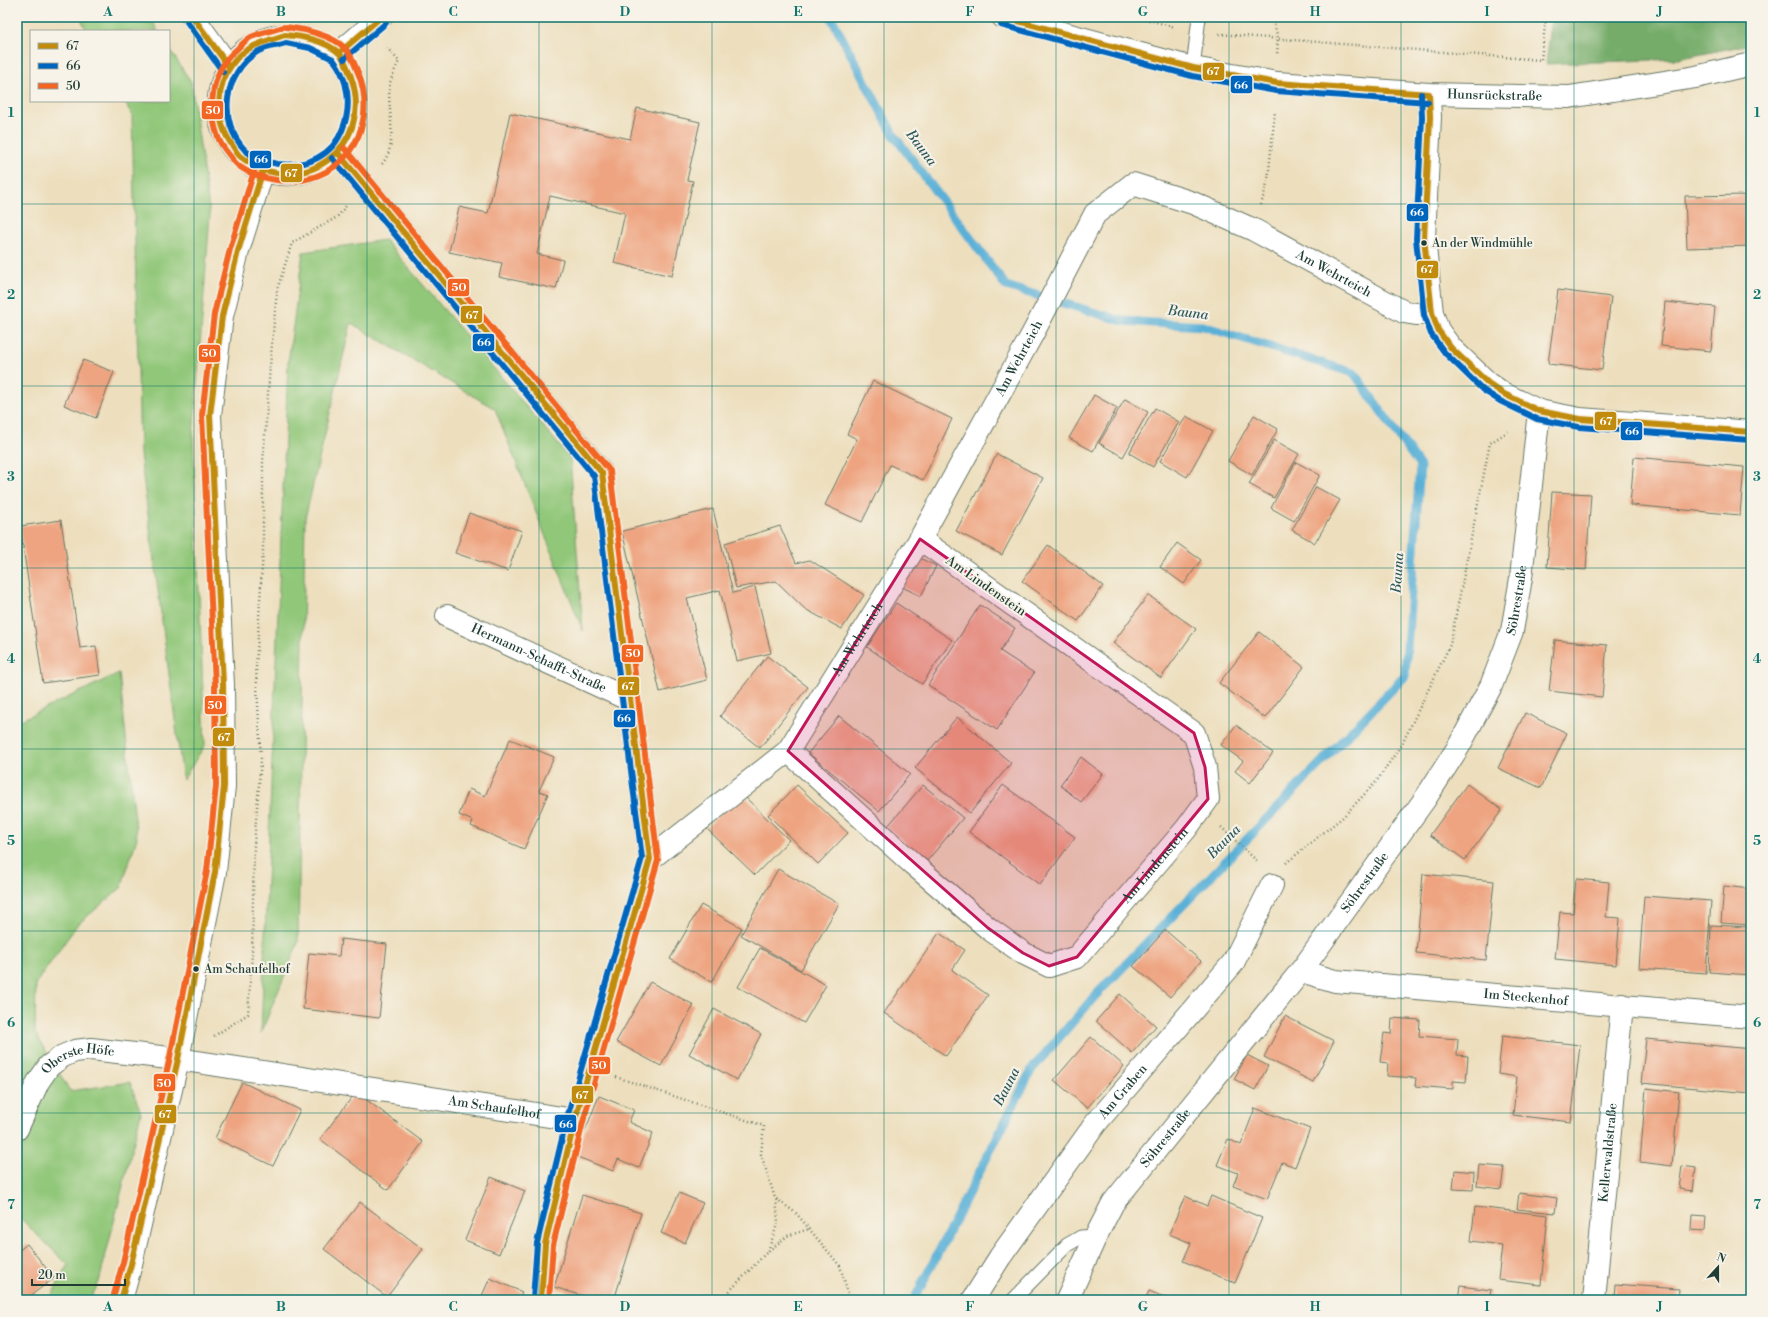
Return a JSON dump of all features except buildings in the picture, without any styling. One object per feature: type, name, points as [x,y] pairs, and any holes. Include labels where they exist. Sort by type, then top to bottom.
[{"type":"street","points":[[193,17],[229,67]]},
{"type":"street","points":[[339,52],[381,17]]},
{"type":"street","name":"Hunsrückstraße","points":[[1003,17],[1193,68],[1277,83],[1429,94],[1569,97],[1696,77],[1751,64]]},
{"type":"street","points":[[279,36],[299,36],[313,40],[339,52],[356,89],[357,102],[353,130],[338,153],[328,162],[303,173],[290,174],[263,170],[239,155],[231,145],[220,120],[218,107],[219,93],[223,80],[229,67],[238,56],[259,41],[279,36]]},
{"type":"street","points":[[1429,94],[1430,117],[1424,238],[1432,313],[1438,330],[1451,348],[1488,383],[1504,394],[1539,411],[1580,419],[1751,432]]},
{"type":"street","name":"Hermann-Schafft-Straße","points":[[338,153],[602,473],[650,859],[574,1120],[545,1244],[541,1300]]},
{"type":"street","points":[[121,1300],[131,1264],[178,1059],[215,872],[224,786],[223,686],[210,415],[222,316],[238,251],[263,170]]},
{"type":"street","name":"Am Wehrteich","points":[[650,859],[788,751],[920,539],[1033,333],[1095,214],[1133,184],[1193,203],[1254,230],[1404,312],[1416,314],[1432,313]]},
{"type":"street","name":"Söhrestraße","points":[[1067,1300],[1096,1236],[1113,1203],[1301,971],[1425,799],[1459,746],[1491,686],[1512,631],[1521,578],[1539,411]]},
{"type":"street","name":"Am Lindenstein","points":[[788,751],[913,864],[988,928],[1023,953],[1049,966],[1077,957],[1189,825],[1208,800],[1206,767],[1194,733],[920,539]]},
{"type":"street","name":"Hermann-Schafft-Straße","points":[[447,616],[630,700]]},
{"type":"street","name":"Am Graben","points":[[973,1300],[1000,1257],[1096,1123],[1233,963],[1272,885]]},
{"type":"street","name":"Im Steckenhof","points":[[1301,971],[1335,981],[1751,1017]]},
{"type":"street","name":"Kellerwaldstraße","points":[[1594,1300],[1622,1005]]},
{"type":"street","name":"Oberste Höfe","points":[[17,1130],[38,1082],[49,1066],[63,1056],[75,1051],[91,1049],[178,1059]]},
{"type":"street","name":"Am Schaufelhof","points":[[178,1059],[574,1120]]},
{"type":"lane","points":[[1193,68],[1200,17]]},
{"type":"lane","points":[[1013,1300],[1067,1245],[1081,1237],[1096,1236]]},
{"type":"path","points":[[1137,17],[1198,33],[1278,38],[1541,60],[1546,17]]},
{"type":"path","points":[[1272,17],[1278,38]]},
{"type":"path","points":[[1254,230],[1268,180],[1275,112]]},
{"type":"path","points":[[178,1059],[248,1014],[252,953],[254,844],[261,760],[256,668],[263,551],[263,462],[270,366],[278,290],[292,244],[337,217],[364,185]]},
{"type":"path","points":[[1272,885],[1289,859],[1344,817],[1376,782],[1402,744],[1450,645],[1490,443],[1539,411]]},
{"type":"path","points":[[1219,825],[1258,862]]},
{"type":"path","points":[[589,1068],[764,1126],[761,1154],[776,1198],[778,1222],[768,1251]]},
{"type":"path","points":[[776,1198],[796,1213],[840,1266],[850,1300]]},
{"type":"path","points":[[721,1300],[768,1251],[787,1236],[810,1229]]},
{"type":"highlighted area","points":[[920,539],[1194,733],[1205,767],[1208,799],[1077,957],[1049,966],[1023,953],[988,928],[788,751]]},
{"type":"green space","points":[[80,17],[150,17],[157,30],[86,30]]},
{"type":"green space","points":[[1552,17],[1751,17],[1751,44],[1678,59],[1546,64]]},
{"type":"green space","points":[[170,50],[191,82],[210,215],[193,437],[205,745],[183,780],[140,454],[132,115],[125,102],[170,102]]},
{"type":"green space","points":[[385,240],[570,458],[583,631],[495,409],[351,323],[305,519],[298,943],[261,1033],[288,363],[303,252]]},
{"type":"green space","points":[[119,673],[137,838],[121,888],[77,925],[36,983],[35,1033],[70,1091],[130,1082],[141,1113],[99,1282],[90,1300],[49,1300],[68,1265],[17,1215],[17,722]]},
{"type":"waterway","name":"Bauna","points":[[831,17],[893,134],[1006,286],[1123,321],[1203,326],[1354,373],[1420,466],[1405,676],[1095,996],[1032,1069],[914,1300]]},
{"type":"transit line","name":"67","points":[[193,17],[229,67]]},
{"type":"transit line","name":"67","points":[[339,53],[381,17]]},
{"type":"transit line","name":"67","points":[[1003,17],[1193,68],[1277,83],[1429,94]]},
{"type":"transit line","name":"66","points":[[187,22],[223,72]]},
{"type":"transit line","name":"66","points":[[344,59],[386,23]]},
{"type":"transit line","name":"66","points":[[1001,25],[1192,76],[1276,91],[1428,102]]},
{"type":"transit line","name":"50","points":[[283,27],[251,37],[228,58],[217,78],[212,101],[213,113],[220,143],[233,160],[242,168],[253,174],[271,179],[298,180],[318,176],[335,166],[349,153],[358,136],[364,117],[364,97],[359,75],[345,48],[339,43],[325,36],[301,29],[286,27]]},
{"type":"transit line","name":"67","points":[[285,35],[321,42],[339,53],[345,61],[351,77],[356,102],[353,126],[342,145],[327,160],[308,170],[286,174],[263,170],[240,156],[226,136],[222,125],[219,104],[220,93],[227,72],[238,57],[256,45],[285,35]]},
{"type":"transit line","name":"66","points":[[286,43],[310,48],[333,59],[338,66],[345,83],[348,101],[346,119],[343,128],[333,146],[325,153],[308,162],[288,165],[264,161],[248,153],[236,138],[230,125],[228,112],[228,98],[231,85],[237,72],[246,61],[260,50],[286,43]]},
{"type":"transit line","name":"66","points":[[1421,94],[1422,117],[1416,239],[1424,315],[1431,334],[1445,353],[1483,390],[1500,401],[1537,419],[1579,427],[1750,440]]},
{"type":"transit line","name":"67","points":[[1429,94],[1430,117],[1424,238],[1432,313],[1438,330],[1451,348],[1488,383],[1504,394],[1539,411],[1580,419],[1751,432]]},
{"type":"transit line","name":"50","points":[[344,148],[610,471],[658,860],[583,1122],[553,1245],[549,1300]]},
{"type":"transit line","name":"67","points":[[338,153],[602,473],[650,859],[575,1120],[545,1244],[541,1300]]},
{"type":"transit line","name":"66","points":[[332,158],[594,476],[642,858],[567,1118],[537,1243],[533,1299]]},
{"type":"transit line","name":"50","points":[[113,1298],[123,1262],[170,1057],[207,871],[216,786],[215,685],[202,415],[214,314],[230,249],[255,168]]},
{"type":"transit line","name":"67","points":[[121,1300],[131,1264],[178,1059],[215,872],[224,786],[223,685],[210,415],[222,316],[238,251],[263,170]]},
{"type":"place","name":"An der Windmühle","points":[[1424,243]]},
{"type":"place","name":"Am Schaufelhof","points":[[196,969]]}]
